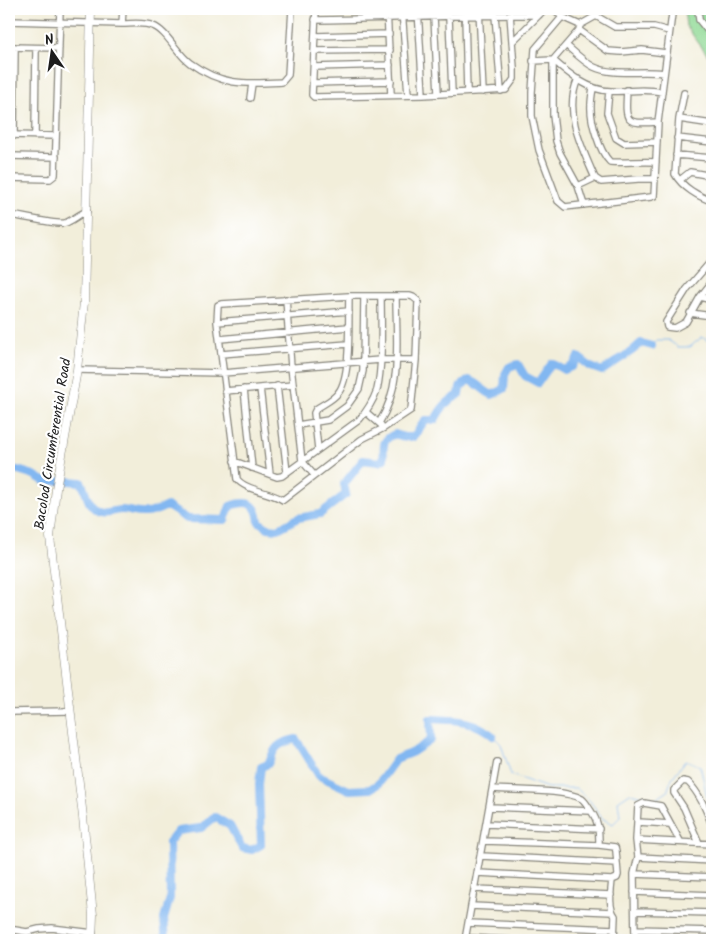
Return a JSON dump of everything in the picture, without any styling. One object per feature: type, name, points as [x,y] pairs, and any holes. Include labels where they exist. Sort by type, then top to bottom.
[{"type":"main road","name":"Bacolod Circumferential Road","points":[[92,9],[84,302],[76,370],[50,537],[83,817],[91,900],[92,937]]},
{"type":"street","points":[[9,178],[50,179],[56,175],[60,9]]},
{"type":"street","points":[[122,9],[122,24]]},
{"type":"street","points":[[9,21],[152,26],[160,30],[191,64],[223,81],[252,84],[282,82],[286,79],[288,75],[292,9]]},
{"type":"street","points":[[316,9],[312,94],[314,97],[423,95],[506,90],[514,79],[510,14]]},
{"type":"street","points":[[387,9],[391,95]]},
{"type":"street","points":[[402,9],[408,95]]},
{"type":"street","points":[[418,9],[423,95]]},
{"type":"street","points":[[554,9],[608,51],[642,50],[666,53]]},
{"type":"street","points":[[584,205],[578,186],[560,153],[556,141],[553,115],[553,60],[579,28],[596,16],[599,9]]},
{"type":"street","points":[[562,17],[534,49],[532,116],[539,150],[560,204],[565,208],[652,197],[655,192],[658,122],[672,14],[669,9]]},
{"type":"street","points":[[698,9],[699,20],[712,36]]},
{"type":"street","points":[[315,20],[403,19],[465,16],[479,12],[495,15],[542,11]]},
{"type":"street","points":[[513,41],[542,11]]},
{"type":"street","points":[[479,12],[483,92]]},
{"type":"street","points":[[495,15],[501,91]]},
{"type":"street","points":[[465,16],[467,92]]},
{"type":"street","points":[[596,16],[615,27],[646,27],[669,31]]},
{"type":"street","points":[[434,17],[438,93]]},
{"type":"street","points":[[449,17],[452,93]]},
{"type":"street","points":[[315,36],[389,34]]},
{"type":"street","points":[[566,45],[588,64],[605,71],[664,73]]},
{"type":"street","points":[[56,136],[11,135],[12,47],[59,48]]},
{"type":"street","points":[[35,136],[36,48]]},
{"type":"street","points":[[314,52],[390,50]]},
{"type":"street","points":[[533,61],[553,60],[593,88],[609,92],[649,89],[662,92]]},
{"type":"street","points":[[314,67],[390,65]]},
{"type":"street","points":[[578,79],[573,96],[573,117],[577,134],[595,178],[601,182],[638,178],[655,179]]},
{"type":"street","points":[[313,83],[391,81]]},
{"type":"street","points":[[250,98],[252,84]]},
{"type":"street","points":[[593,88],[591,114],[594,129],[606,158],[610,162],[618,163],[656,162]]},
{"type":"street","points":[[627,90],[626,111],[629,120],[634,123],[658,122]]},
{"type":"street","points":[[609,92],[607,113],[616,138],[624,143],[657,142]]},
{"type":"street","points":[[684,93],[679,119],[675,174],[701,197],[712,201]]},
{"type":"street","points":[[679,119],[712,124]]},
{"type":"street","points":[[678,138],[712,142]]},
{"type":"street","points":[[676,155],[712,158]]},
{"type":"street","points":[[9,156],[56,157]]},
{"type":"street","points":[[680,180],[690,172],[712,176]]},
{"type":"street","points":[[578,186],[595,178]]},
{"type":"street","points":[[9,214],[64,223],[70,221],[78,214],[87,212]]},
{"type":"street","points":[[712,260],[674,308],[666,325],[671,328],[686,322],[700,296],[712,282]]},
{"type":"street","points":[[318,449],[314,413],[339,393],[343,385],[348,363],[349,296]]},
{"type":"street","points":[[298,425],[332,418],[355,398],[362,383],[364,296]]},
{"type":"street","points":[[364,296],[413,297],[418,301],[416,360],[411,410],[384,428],[362,439],[283,500],[239,482],[234,461],[225,390],[217,308],[221,304],[364,296]]},
{"type":"street","points":[[234,461],[280,477],[359,420],[366,412],[377,390],[382,296]]},
{"type":"street","points":[[379,423],[392,397],[395,380],[396,296]]},
{"type":"street","points":[[700,296],[712,300]]},
{"type":"street","points":[[286,299],[291,367],[302,461],[314,475]]},
{"type":"street","points":[[217,322],[349,311]]},
{"type":"street","points":[[690,313],[712,316]]},
{"type":"street","points":[[220,339],[289,331],[348,327]]},
{"type":"street","points":[[221,354],[348,344]]},
{"type":"street","points":[[76,370],[223,373],[380,360],[416,360]]},
{"type":"street","points":[[225,390],[293,385]]},
{"type":"street","points":[[277,386],[287,472]]},
{"type":"street","points":[[260,388],[270,474]]},
{"type":"street","points":[[244,389],[252,468]]},
{"type":"street","points":[[366,412],[384,428]]},
{"type":"street","points":[[9,712],[70,711]]},
{"type":"street","points":[[498,762],[466,939],[512,940]]},
{"type":"street","points":[[700,843],[684,808],[674,793],[674,790],[682,781],[688,782],[692,786],[703,803],[712,825]]},
{"type":"street","points":[[493,789],[554,793],[575,796],[584,800],[597,819],[599,829],[598,845]]},
{"type":"street","points":[[635,940],[634,874],[638,857],[636,840],[638,806],[644,803],[661,806],[680,841]]},
{"type":"street","points":[[490,807],[591,811]]},
{"type":"street","points":[[638,822],[670,824]]},
{"type":"street","points":[[487,824],[599,829]]},
{"type":"street","points":[[636,840],[712,844]]},
{"type":"street","points":[[478,873],[612,880],[618,875],[615,847],[484,841]]},
{"type":"street","points":[[481,856],[617,863]]},
{"type":"street","points":[[638,857],[712,860]]},
{"type":"street","points":[[634,874],[712,878]]},
{"type":"street","points":[[612,880],[612,912],[615,916],[614,940]]},
{"type":"street","points":[[475,889],[611,895]]},
{"type":"street","points":[[634,892],[712,895]]},
{"type":"street","points":[[471,906],[612,912]]},
{"type":"street","points":[[636,911],[712,913]]},
{"type":"street","points":[[468,923],[614,929]]},
{"type":"street","points":[[9,930],[27,932],[52,928],[92,937]]},
{"type":"street","points":[[635,929],[712,931]]},
{"type":"green space","points":[[684,9],[712,9],[712,61],[686,26]]},
{"type":"waterway","points":[[652,346],[656,340],[668,340],[678,347],[690,347],[702,337],[712,343]]},
{"type":"waterway","points":[[9,470],[18,470],[34,475],[44,481],[81,482],[90,504],[102,512],[122,510],[148,513],[167,506],[187,519],[225,520],[230,506],[247,503],[256,510],[259,522],[268,528],[278,529],[298,518],[320,514],[346,494],[344,484],[363,460],[379,462],[384,459],[384,443],[395,434],[404,437],[414,437],[425,420],[435,420],[445,405],[459,395],[460,387],[469,380],[492,395],[504,389],[505,374],[509,367],[518,364],[525,376],[538,383],[552,363],[564,370],[573,366],[578,357],[591,367],[602,371],[641,343],[652,346]]},
{"type":"waterway","points":[[166,940],[164,919],[170,898],[169,842],[178,831],[201,828],[215,817],[230,826],[242,848],[252,850],[261,845],[259,784],[261,767],[268,764],[273,753],[281,744],[296,739],[319,776],[349,790],[370,789],[378,784],[396,759],[413,752],[431,740],[430,719],[471,723],[486,730],[493,736]]},
{"type":"waterway","points":[[493,736],[501,744],[511,775],[548,788],[576,788],[590,801],[603,819],[613,824],[620,817],[618,801],[630,793],[656,799],[667,792],[672,778],[686,760],[700,766],[712,817]]}]
